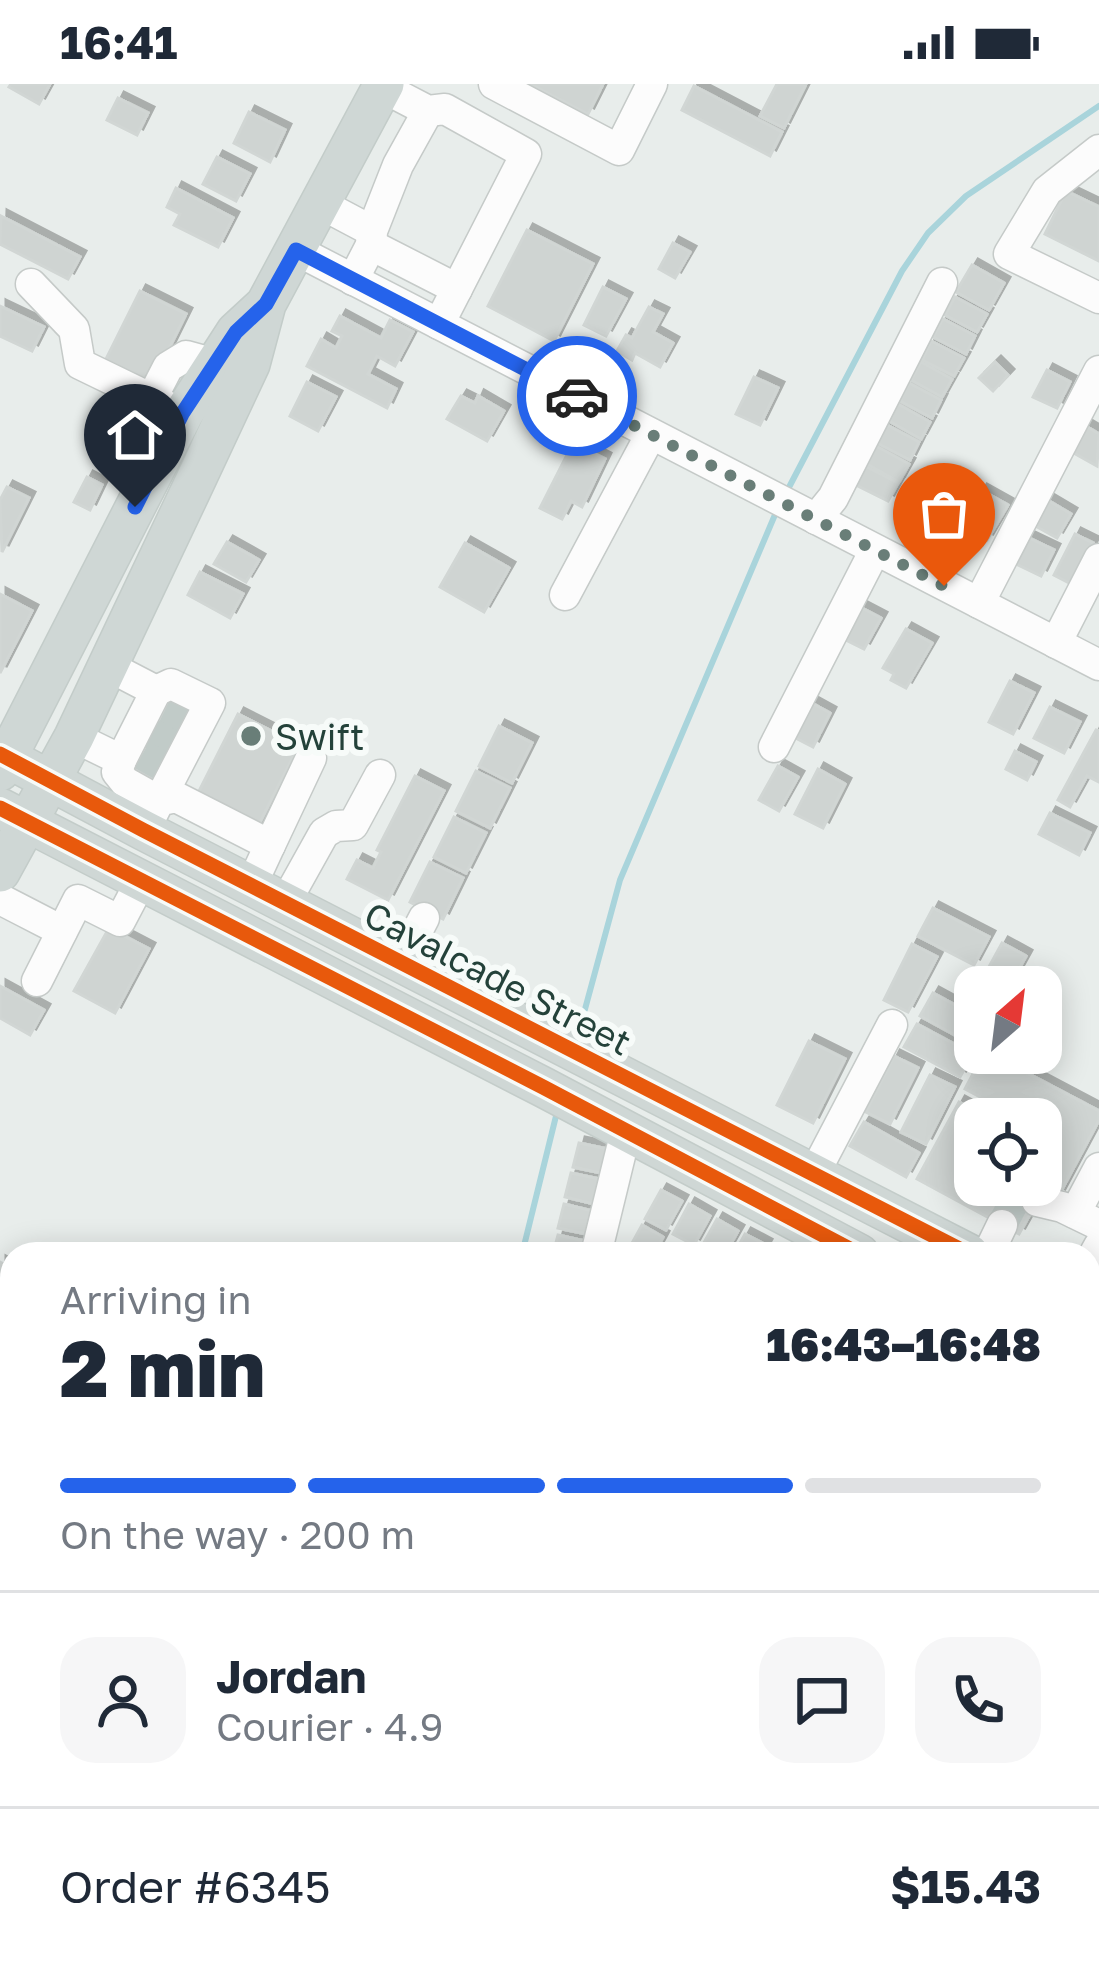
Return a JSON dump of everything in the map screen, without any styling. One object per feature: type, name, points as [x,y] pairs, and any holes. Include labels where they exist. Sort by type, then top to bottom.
[{"type":"main road","points":[[0,872],[13,815],[51,779],[74,737],[250,364],[266,304],[383,86]]},
{"type":"main road","points":[[3,761],[154,470],[166,407],[215,364],[236,332],[266,304]]},
{"type":"main road","points":[[154,470],[192,488]]},
{"type":"main road","name":"Cavalcade Street","points":[[3,761],[151,816],[268,894],[946,1242]]},
{"type":"main road","points":[[13,815],[698,1169],[811,1242]]},
{"type":"main road","points":[[368,998],[394,958]]},
{"type":"main road","points":[[698,1169],[718,1125]]},
{"type":"street","points":[[494,84],[620,150],[652,84]]},
{"type":"street","points":[[383,86],[428,111],[445,109],[526,154],[439,325]]},
{"type":"street","points":[[352,280],[398,164],[428,111]]},
{"type":"street","points":[[355,140],[398,164]]},
{"type":"street","points":[[1095,158],[1047,191],[1009,254],[1099,298]]},
{"type":"street","points":[[321,204],[457,289]]},
{"type":"street","points":[[296,250],[1099,665]]},
{"type":"street","points":[[808,515],[833,498],[942,283]]},
{"type":"street","points":[[31,284],[74,329],[80,364],[166,407]]},
{"type":"street","points":[[979,603],[1099,371]]},
{"type":"street","points":[[565,596],[651,434]]},
{"type":"street","points":[[774,747],[875,550]]},
{"type":"street","points":[[1056,643],[1099,559]]},
{"type":"street","points":[[108,666],[159,737],[151,816]]},
{"type":"street","points":[[74,737],[159,737]]},
{"type":"street","points":[[151,816],[117,772],[159,737]]},
{"type":"street","points":[[268,894],[270,845],[311,758]]},
{"type":"street","points":[[268,894],[324,832],[353,825],[380,776]]},
{"type":"street","points":[[151,816],[176,797],[270,845]]},
{"type":"street","points":[[37,981],[78,900],[120,921],[141,881]]},
{"type":"street","points":[[0,899],[62,931]]},
{"type":"street","points":[[394,958],[424,918]]},
{"type":"street","points":[[814,1174],[892,1025]]},
{"type":"street","points":[[599,1242],[626,1131]]},
{"type":"street","points":[[1051,1206],[1087,1219],[1099,1168]]},
{"type":"street","points":[[994,1242],[1002,1225]]},
{"type":"building","points":[[50,84],[39,104],[9,87]]},
{"type":"building","points":[[516,84],[603,84],[588,114],[532,85],[529,91]]},
{"type":"building","points":[[777,84],[806,84],[784,128],[760,116]]},
{"type":"building","points":[[694,86],[782,132],[770,156],[682,110]]},
{"type":"building","points":[[118,98],[148,113],[137,135],[107,120]]},
{"type":"building","points":[[249,112],[285,130],[270,162],[234,143]]},
{"type":"building","points":[[217,157],[250,174],[236,201],[203,184]]},
{"type":"building","points":[[176,188],[233,218],[218,247],[174,225],[180,214],[167,207]]},
{"type":"building","points":[[1066,191],[1099,207],[1099,261],[1045,234]]},
{"type":"building","points":[[1,216],[80,257],[68,279],[0,244]]},
{"type":"building","points":[[527,230],[593,264],[554,341],[488,306]]},
{"type":"building","points":[[673,243],[690,252],[675,278],[659,269]]},
{"type":"building","points":[[972,265],[1004,283],[989,310],[956,292]]},
{"type":"building","points":[[603,287],[626,299],[606,336],[584,325]]},
{"type":"building","points":[[140,291],[186,314],[150,387],[104,363]]},
{"type":"building","points":[[955,297],[987,314],[977,332],[945,315]]},
{"type":"building","points":[[0,306],[44,327],[32,351],[0,336]]},
{"type":"building","points":[[649,307],[663,314],[653,332],[673,343],[660,367],[635,353],[632,360],[617,351],[626,335],[632,338]]},
{"type":"building","points":[[340,316],[381,338],[390,320],[413,332],[395,366],[377,356],[368,374],[396,389],[387,408],[307,366],[321,339],[336,348],[342,336],[332,331]]},
{"type":"building","points":[[943,319],[975,336],[966,354],[933,337]]},
{"type":"building","points":[[931,341],[964,358],[954,376],[922,360]]},
{"type":"building","points":[[921,362],[952,379],[942,397],[911,380]]},
{"type":"building","points":[[995,362],[1008,375],[993,391],[979,378]]},
{"type":"building","points":[[1047,370],[1070,382],[1057,408],[1033,397]]},
{"type":"building","points":[[754,377],[778,388],[760,425],[736,414]]},
{"type":"building","points":[[307,382],[336,397],[318,431],[290,416]]},
{"type":"building","points":[[909,383],[941,400],[932,418],[900,401]]},
{"type":"building","points":[[461,396],[475,403],[478,396],[504,411],[487,441],[447,419]]},
{"type":"building","points":[[898,404],[930,422],[921,439],[889,421]]},
{"type":"building","points":[[887,425],[919,442],[910,460],[877,443]]},
{"type":"building","points":[[1084,425],[1099,434],[1097,466],[1070,451]]},
{"type":"building","points":[[573,443],[605,459],[582,507],[571,501],[562,519],[540,508]]},
{"type":"building","points":[[876,446],[909,464],[899,482],[867,464]]},
{"type":"building","points":[[865,466],[898,483],[888,501],[856,485]]},
{"type":"building","points":[[87,477],[102,485],[90,510],[74,502]]},
{"type":"building","points":[[7,487],[29,498],[2,552],[0,500]]},
{"type":"building","points":[[981,490],[1008,505],[987,540],[960,525]]},
{"type":"building","points":[[1044,498],[1071,514],[1057,538],[1030,523]]},
{"type":"building","points":[[1075,534],[1093,543],[1073,585],[1054,575]]},
{"type":"building","points":[[1025,536],[1054,550],[1041,576],[1012,562]]},
{"type":"building","points":[[227,542],[259,560],[246,582],[214,564]]},
{"type":"building","points":[[465,543],[509,568],[484,612],[440,587]]},
{"type":"building","points":[[200,572],[243,594],[230,618],[188,595]]},
{"type":"building","points":[[0,594],[32,611],[0,673]]},
{"type":"building","points":[[858,606],[881,618],[864,649],[842,638]]},
{"type":"building","points":[[906,629],[932,643],[906,688],[891,680],[894,674],[883,668]]},
{"type":"building","points":[[1010,681],[1034,693],[1013,734],[989,722]]},
{"type":"building","points":[[174,691],[193,701],[151,784],[132,774]]},
{"type":"building","points":[[808,701],[830,713],[813,747],[790,735]]},
{"type":"building","points":[[1050,707],[1080,722],[1064,753],[1034,738]]},
{"type":"building","points":[[238,714],[299,745],[257,828],[196,797]]},
{"type":"building","points":[[499,726],[532,743],[512,783],[479,766]]},
{"type":"building","points":[[1096,730],[1099,782],[1087,776],[1070,807],[1058,800]]},
{"type":"building","points":[[1015,751],[1036,762],[1027,780],[1006,769]]},
{"type":"building","points":[[778,766],[798,777],[779,811],[759,800]]},
{"type":"building","points":[[818,769],[845,784],[823,828],[795,814]]},
{"type":"building","points":[[476,771],[510,788],[490,828],[456,811]]},
{"type":"building","points":[[415,776],[444,791],[388,900],[347,879],[357,860],[373,868],[381,852],[377,850]]},
{"type":"building","points":[[1050,813],[1090,833],[1079,855],[1039,834]]},
{"type":"building","points":[[454,817],[486,833],[466,873],[434,857]]},
{"type":"building","points":[[430,862],[463,878],[443,919],[410,902]]},
{"type":"building","points":[[933,908],[989,937],[974,965],[918,936]]},
{"type":"building","points":[[109,928],[149,949],[115,1013],[74,991]]},
{"type":"building","points":[[1002,943],[1026,956],[1021,966],[989,966]]},
{"type":"building","points":[[912,944],[937,957],[908,1012],[884,1000]]},
{"type":"building","points":[[0,986],[44,1010],[30,1035],[0,1018]]},
{"type":"building","points":[[933,993],[954,1004],[954,1035],[920,1016]]},
{"type":"building","points":[[917,1024],[954,1044],[954,1074],[904,1047]]},
{"type":"building","points":[[809,1041],[845,1059],[813,1123],[777,1105]]},
{"type":"building","points":[[894,1056],[918,1068],[890,1124],[866,1112]]},
{"type":"building","points":[[973,1074],[1029,1074],[1099,1111],[1099,1120],[1062,1189],[1062,1098],[982,1098],[965,1089]]},
{"type":"building","points":[[930,1075],[955,1087],[926,1144],[901,1132]]},
{"type":"building","points":[[954,1111],[954,1199],[917,1179]]},
{"type":"building","points":[[864,1122],[919,1153],[906,1177],[850,1146]]},
{"type":"building","points":[[579,1143],[612,1150],[606,1174],[573,1167]]},
{"type":"building","points":[[571,1173],[604,1180],[598,1205],[565,1197]]},
{"type":"building","points":[[661,1190],[682,1201],[666,1230],[645,1219]]},
{"type":"building","points":[[564,1204],[597,1212],[591,1235],[558,1228]]},
{"type":"building","points":[[689,1204],[710,1216],[696,1242],[673,1234]]},
{"type":"building","points":[[967,1206],[1035,1206],[1019,1234]]},
{"type":"building","points":[[717,1219],[738,1231],[732,1242],[704,1242]]},
{"type":"building","points":[[642,1225],[663,1237],[660,1242],[633,1242]]},
{"type":"building","points":[[558,1235],[589,1242],[556,1242]]},
{"type":"waterway","points":[[786,493],[902,271],[928,233],[966,196],[1099,106]]},
{"type":"waterway","points":[[578,1035],[620,880],[777,510]]},
{"type":"waterway","points":[[525,1242],[557,1112]]},
{"type":"tunnel","points":[[164,712],[183,721]]},
{"type":"tunnel","points":[[152,734],[171,744]]},
{"type":"tunnel","points":[[142,755],[160,765]]},
{"type":"tunnel","points":[[1002,1225],[1012,1206]]},
{"type":"cycle path","points":[[0,754],[946,1242]]},
{"type":"cycle path","points":[[0,808],[836,1242]]},
{"type":"way so far","points":[[577,396],[944,586]]},
{"type":"place","name":"Swift","points":[[251,736]]},
{"type":"route","points":[[135,507],[182,414],[236,332],[266,304],[296,250],[577,396]]}]
